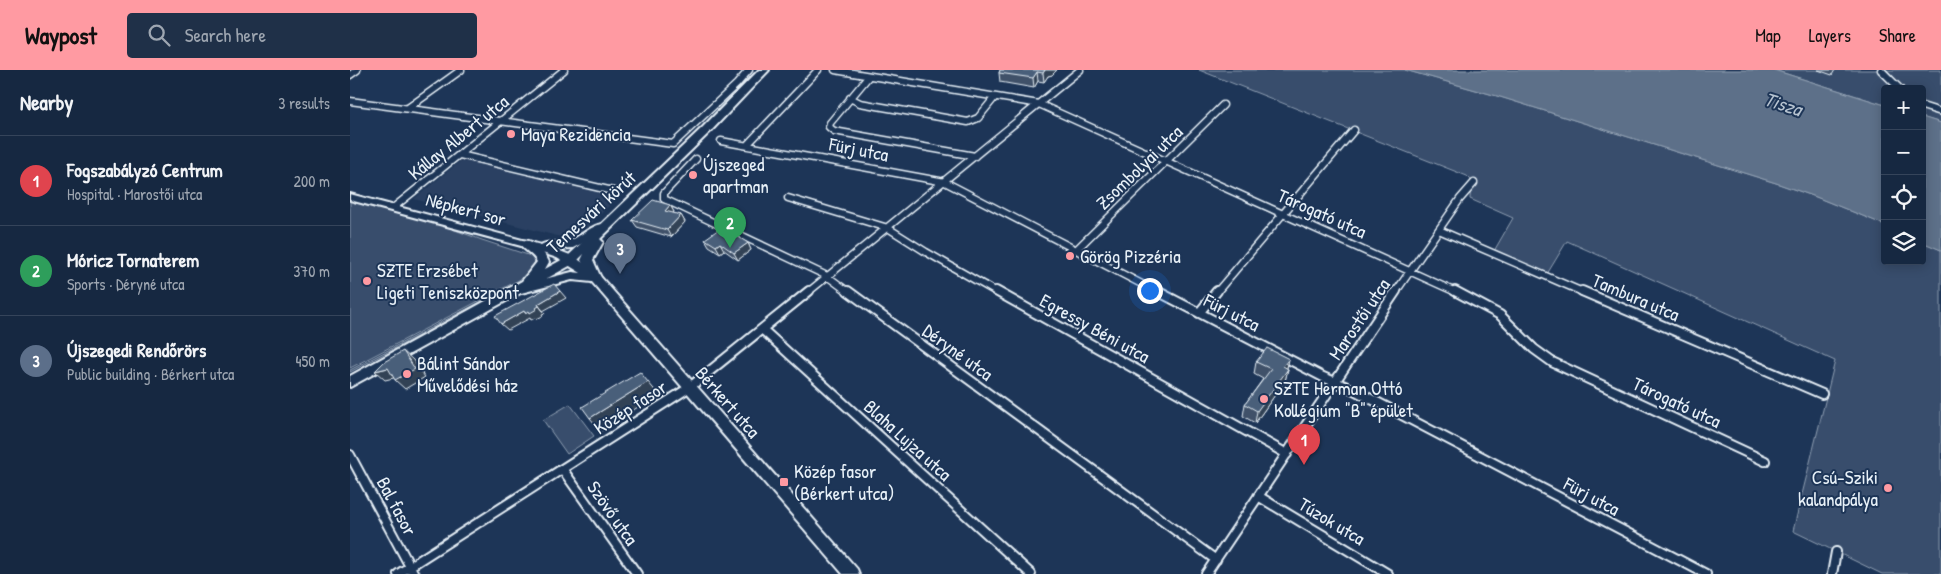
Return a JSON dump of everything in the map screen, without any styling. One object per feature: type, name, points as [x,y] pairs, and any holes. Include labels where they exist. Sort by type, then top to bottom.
[{"type":"main road","name":"Temesvári körút","points":[[350,382],[520,290],[571,260],[734,102],[764,70]]},
{"type":"main road","points":[[595,278],[589,266],[588,256],[608,225]]},
{"type":"main road","points":[[520,290],[536,273],[542,262],[539,254],[526,244]]},
{"type":"street","points":[[350,75],[358,70]]},
{"type":"street","points":[[408,108],[461,70]]},
{"type":"street","name":"Kállay Albert utca","points":[[394,208],[564,70]]},
{"type":"street","points":[[350,100],[666,144],[678,142],[749,70]]},
{"type":"street","points":[[747,145],[818,70]]},
{"type":"street","name":"Tárogató utca","points":[[835,70],[1040,104],[1487,307],[1500,315],[1538,353],[1552,362],[1765,461]]},
{"type":"street","name":"Közép fasor","points":[[398,574],[412,570],[690,387],[945,182],[1080,70]]},
{"type":"street","points":[[1881,70],[1896,85]]},
{"type":"street","points":[[869,76],[830,123],[829,127],[834,131],[975,156]]},
{"type":"street","points":[[850,98],[860,103],[968,122],[978,118],[995,97]]},
{"type":"street","name":"Zsombolyai utca","points":[[1076,250],[1223,105]]},
{"type":"street","points":[[1926,107],[1941,112]]},
{"type":"street","points":[[1199,313],[1354,130]]},
{"type":"street","name":"Fürj utca","points":[[721,140],[945,182],[1336,383],[1352,389],[1706,574]]},
{"type":"street","points":[[460,155],[617,192]]},
{"type":"street","name":"Temesvári körút","points":[[664,199],[664,193],[696,160]]},
{"type":"street","name":"Marostői utca","points":[[1206,574],[1410,271],[1460,199],[1474,183]]},
{"type":"street","name":"Népkert sor","points":[[350,197],[526,244],[571,260]]},
{"type":"street","points":[[788,198],[888,228]]},
{"type":"street","name":"Déryné utca","points":[[664,199],[827,276],[1216,560]]},
{"type":"street","points":[[526,244],[569,245],[608,225]]},
{"type":"street","name":"Egressy Béni utca","points":[[888,228],[926,252],[1287,454]]},
{"type":"street","name":"Tambura utca","points":[[1439,230],[1822,394]]},
{"type":"street","name":"Bérkert utca","points":[[571,260],[595,278],[852,574]]},
{"type":"street","points":[[520,290],[572,276],[595,278]]},
{"type":"street","name":"Blaha Lujza utca","points":[[762,330],[1031,574]]},
{"type":"street","name":"Bal fasor","points":[[350,455],[412,570]]},
{"type":"street","name":"Szövő utca","points":[[563,470],[637,574]]},
{"type":"street","name":"Túzok utca","points":[[1258,496],[1388,574]]},
{"type":"street","points":[[1832,574],[1836,552]]},
{"type":"shaded area","points":[[1199,70],[1405,70],[1497,96],[1776,183],[1881,223],[1881,265],[1926,265],[1926,244],[1941,250],[1941,574],[1882,574],[1793,531],[1835,361],[1567,241],[1547,274],[1494,251],[1513,218],[1470,199],[1471,180],[1467,176]]},
{"type":"shaded area","points":[[1774,70],[1941,70],[1941,123],[1926,118],[1926,85],[1881,85],[1881,104]]},
{"type":"shaded area","points":[[464,158],[619,196],[581,233],[569,239],[414,199]]},
{"type":"shaded area","points":[[350,200],[436,223],[531,256],[535,261],[533,268],[519,280],[350,368]]},
{"type":"shaded area","points":[[522,280],[511,287],[350,372],[350,370]]},
{"type":"shaded area","points":[[570,404],[594,436],[567,454],[543,420]]},
{"type":"water","name":"Tisza","points":[[1405,70],[1774,70],[1881,104],[1881,223],[1776,183],[1497,96]]},
{"type":"water","points":[[1926,118],[1941,123],[1941,250],[1926,244]]},
{"type":"building","points":[[1000,70],[1045,70],[1043,73],[1037,72],[1033,78],[999,73]]},
{"type":"building","points":[[653,200],[670,205],[665,211],[681,215],[667,230],[632,220]]},
{"type":"building","points":[[719,229],[722,232],[726,229],[748,243],[734,253],[720,243],[716,246],[705,239]]},
{"type":"building","points":[[554,284],[560,291],[538,304],[537,309],[530,313],[529,311],[525,313],[524,311],[501,324],[495,316]]},
{"type":"building","points":[[1267,348],[1289,359],[1283,366],[1288,369],[1257,411],[1245,404],[1271,369],[1256,362]]},
{"type":"building","points":[[403,351],[415,369],[395,380],[388,368],[375,371],[384,362]]},
{"type":"building","points":[[640,372],[648,382],[590,418],[582,407]]},
{"type":"place","name":"Maya Rezidencia","points":[[511,134]]},
{"type":"place","name":"Újszeged apartman","points":[[693,175]]},
{"type":"place","name":"Móricz Tornaterem","points":[[730,248]]},
{"type":"place","name":"Görög Pizzéria","points":[[1070,256]]},
{"type":"place","name":"Újszegedi Rendőrörs","points":[[620,274]]},
{"type":"place","name":"SZTE Erzsébet Ligeti Teniszközpont","points":[[367,281]]},
{"type":"place","name":"Bálint Sándor Művelődési ház","points":[[407,374]]},
{"type":"place","name":"SZTE Herman Ottó Kollégium \"B\" épület","points":[[1264,399]]},
{"type":"place","name":"Fogszabályzó Centrum","points":[[1304,465]]},
{"type":"place","name":"Közép fasor (Bérkert utca)","points":[[784,482]]},
{"type":"place","name":"Csú-Sziki kalandpálya","points":[[1888,488]]}]
